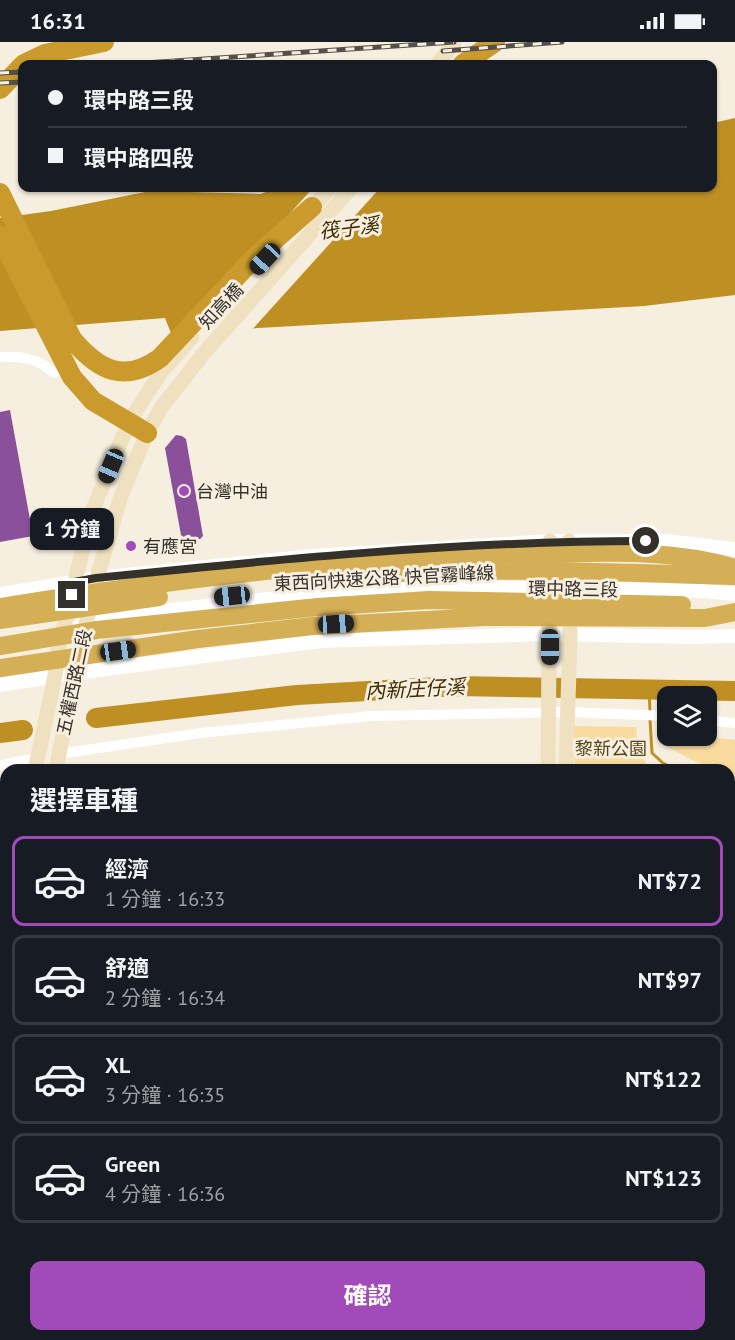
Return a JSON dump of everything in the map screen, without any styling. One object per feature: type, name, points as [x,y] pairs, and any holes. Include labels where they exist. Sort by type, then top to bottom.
[{"type":"highway","points":[[33,60],[45,54],[104,42]]},
{"type":"highway","points":[[468,60],[495,42]]},
{"type":"highway","points":[[0,89],[18,70]]},
{"type":"highway","points":[[3,198],[65,345],[72,377],[93,401],[147,433]]},
{"type":"highway","points":[[0,236],[65,345],[104,368],[130,371],[149,366],[178,347],[255,257],[312,207]]},
{"type":"highway","points":[[0,606],[95,585],[196,580],[351,563],[481,555],[622,553],[691,558],[735,568]]},
{"type":"highway","name":"東西向快速公路 快官霧峰線","points":[[0,620],[97,604],[318,578],[434,572],[735,576]]},
{"type":"highway","name":"東西向快速公路 快官霧峰線","points":[[0,646],[97,630],[318,608],[429,600],[623,603],[735,610]]},
{"type":"highway","points":[[0,668],[57,659],[77,665],[198,639],[313,626],[484,616],[705,618],[735,610]]},
{"type":"main road","points":[[441,60],[454,42]]},
{"type":"main road","points":[[465,60],[476,42]]},
{"type":"main road","points":[[312,207],[326,192]]},
{"type":"main road","name":"知高橋","points":[[216,339],[347,192]]},
{"type":"main road","name":"五權西路二段","points":[[57,764],[87,617],[121,496],[147,433],[161,408],[216,339]]},
{"type":"main road","name":"五權西路二段","points":[[37,764],[66,616],[93,509],[129,422],[178,347]]},
{"type":"main road","points":[[548,764],[550,541]]},
{"type":"main road","points":[[566,764],[570,640],[569,541]]},
{"type":"street","points":[[0,357],[28,357],[54,373]]},
{"type":"street","points":[[95,585],[314,556],[550,541],[666,541],[735,549]]},
{"type":"street","name":"環中路三段","points":[[0,627],[66,616],[87,617],[318,586],[429,581],[735,594]]},
{"type":"street","name":"環中路三段","points":[[570,586],[735,588]]},
{"type":"street","points":[[0,594],[73,589]]},
{"type":"street","points":[[0,685],[57,659],[87,617]]},
{"type":"street","points":[[77,665],[320,641],[550,641],[735,636]]},
{"type":"street","points":[[0,652],[57,659]]},
{"type":"street","points":[[59,754],[201,732],[371,716],[549,712],[657,715]]},
{"type":"street","points":[[717,721],[735,723]]},
{"type":"green space","name":"黎新公園","points":[[573,726],[636,727],[638,750],[646,764],[575,764]]},
{"type":"green space","points":[[717,738],[735,740],[735,764],[702,764],[666,746],[717,746]]},
{"type":"water","name":"筏子溪","points":[[735,118],[735,295],[644,306],[171,333],[165,318],[0,331],[0,218],[51,211],[145,192],[261,194],[266,192],[717,192],[717,122]]},
{"type":"pier","points":[[309,192],[376,192],[250,332],[178,336]]},
{"type":"building","points":[[10,410],[33,536],[0,542],[0,412]]},
{"type":"building","name":"台灣中油","points":[[176,435],[186,439],[203,536],[200,539],[186,539],[181,535],[165,448]]},
{"type":"waterway","name":"內新庄仔溪","points":[[96,718],[297,695],[457,686],[735,691]]},
{"type":"waterway","points":[[649,688],[650,712]]},
{"type":"waterway","points":[[650,719],[652,753],[665,764]]},
{"type":"waterway","name":"內新庄仔溪","points":[[0,733],[23,730]]},
{"type":"railway","points":[[189,60],[454,42]]},
{"type":"railway","points":[[443,51],[562,42]]},
{"type":"railway","points":[[0,73],[18,72]]},
{"type":"railway","points":[[0,83],[18,82]]},
{"type":"place","name":"台灣中油","points":[[184,491]]},
{"type":"place","name":"有應宮","points":[[131,546]]},
{"type":"route","points":[[72,595],[74,582],[96,578],[314,556],[550,541],[646,541]]}]
